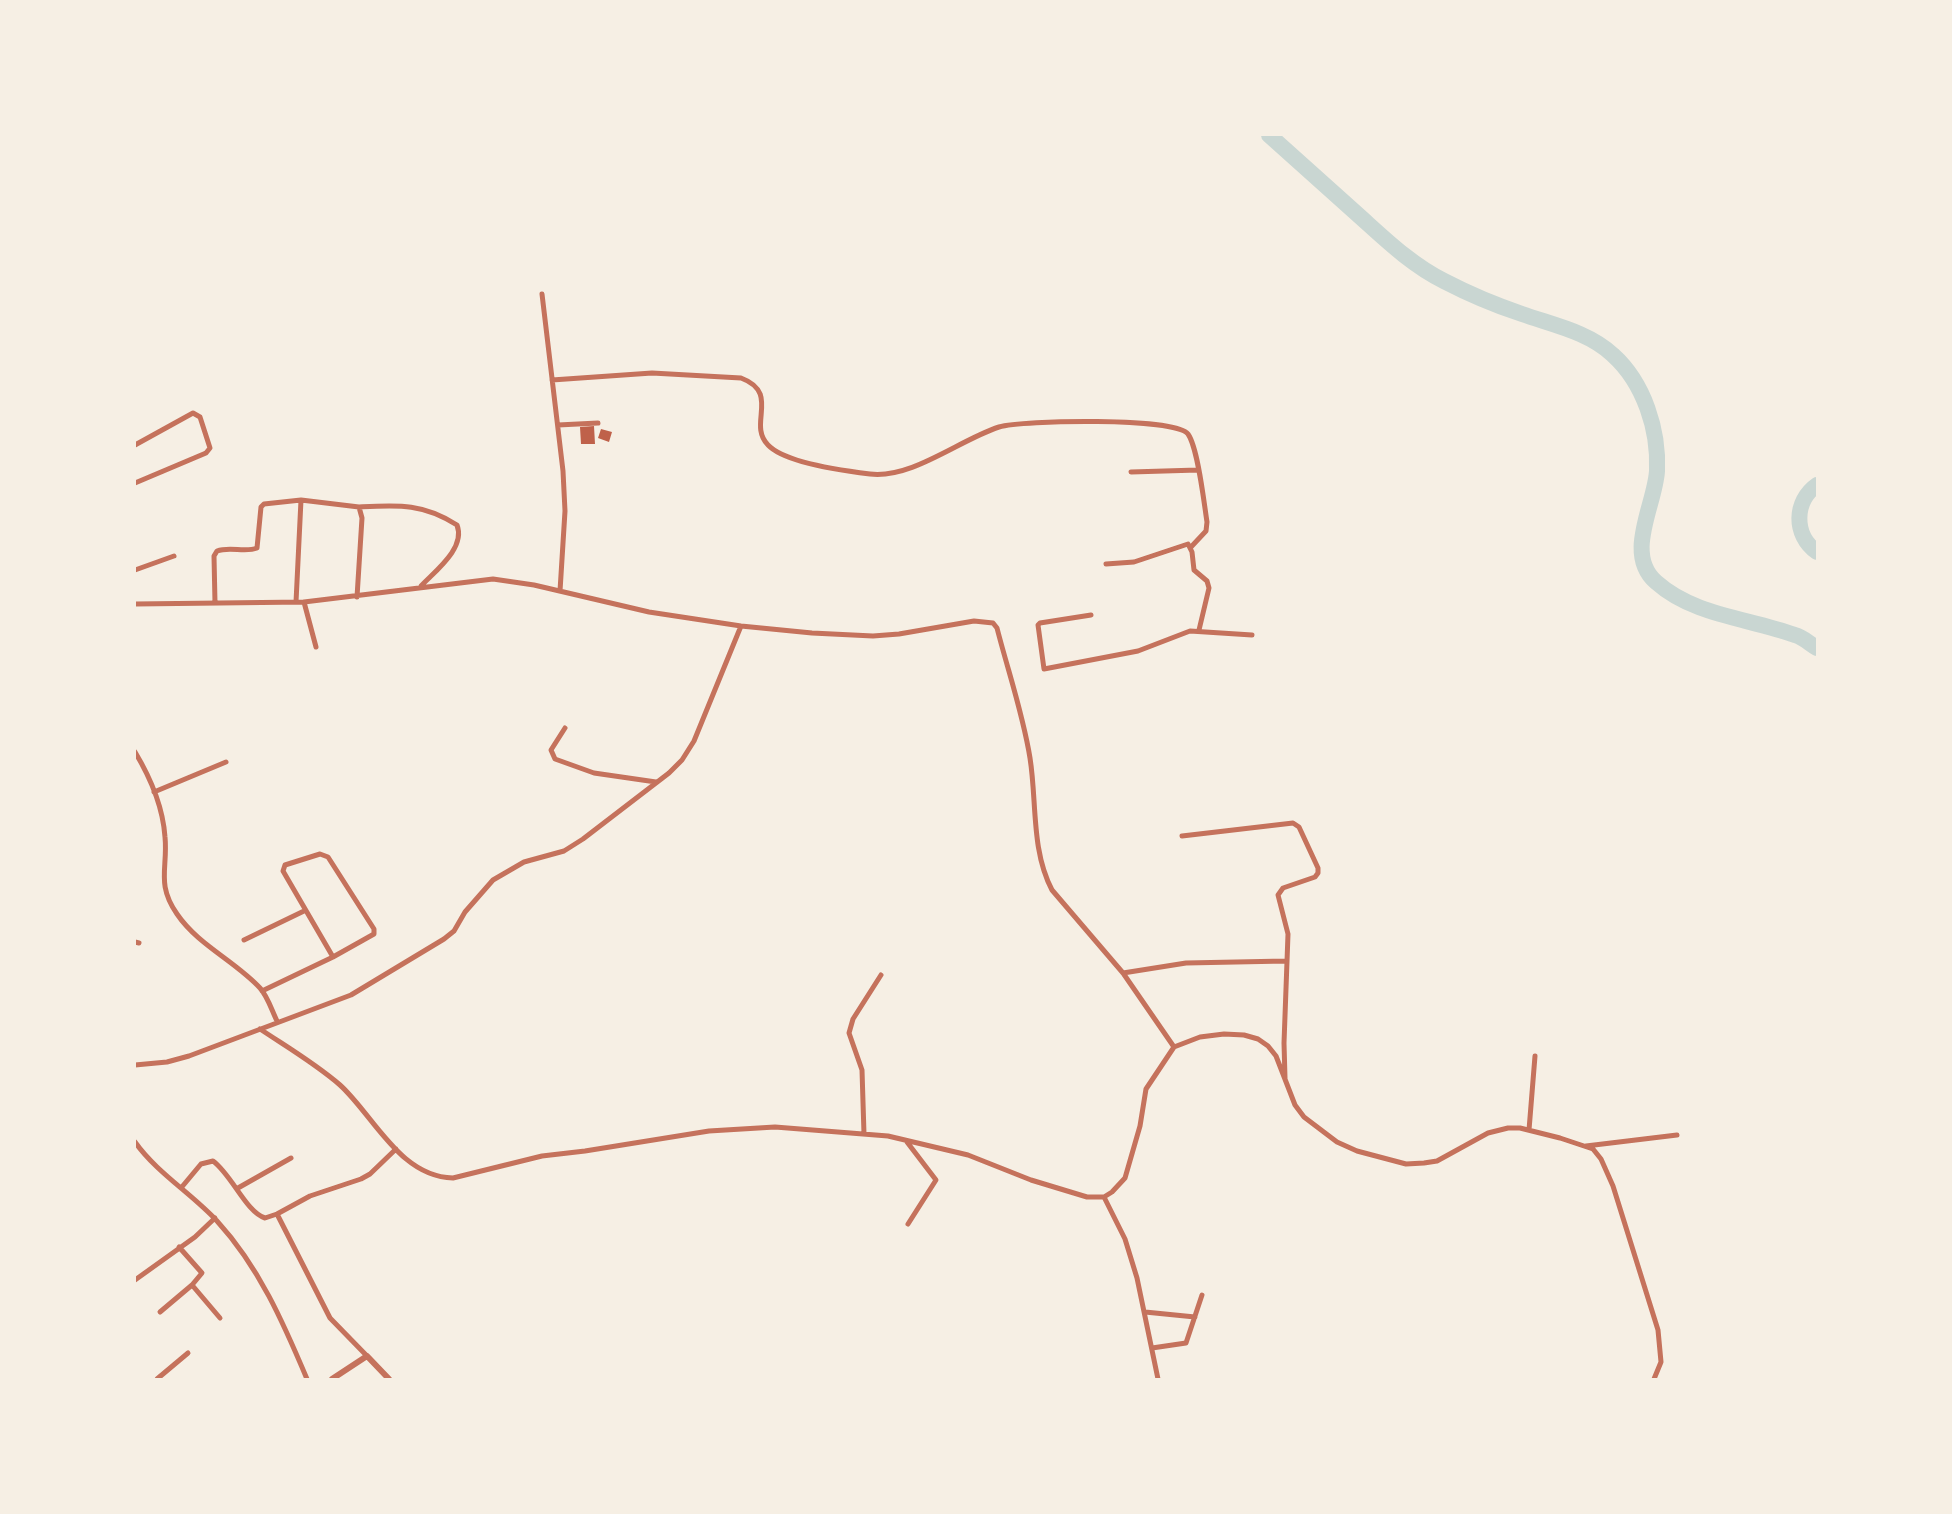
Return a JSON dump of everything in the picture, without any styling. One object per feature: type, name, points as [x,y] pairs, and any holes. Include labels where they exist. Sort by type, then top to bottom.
[{"type":"street","points":[[542,294],[565,510],[561,591]]},
{"type":"street","points":[[552,380],[652,373],[741,378],[759,389],[762,397],[761,429],[763,439],[770,447],[792,460],[872,474],[911,467],[1003,426],[1025,423],[1133,422],[1178,428],[1190,436],[1208,522],[1206,531],[1191,547]]},
{"type":"street","points":[[135,445],[193,414],[200,417],[210,444],[206,453],[135,483]]},
{"type":"street","points":[[558,425],[598,423]]},
{"type":"street","points":[[1131,472],[1198,470]]},
{"type":"street","points":[[215,603],[214,556],[217,551],[224,548],[257,548],[261,507],[301,500],[359,508],[398,505],[416,507],[442,516],[457,525],[459,540],[452,552],[421,586]]},
{"type":"street","points":[[296,602],[301,500]]},
{"type":"street","points":[[357,597],[362,518],[359,508]]},
{"type":"street","points":[[1106,564],[1134,562],[1183,544],[1191,547]]},
{"type":"street","points":[[1191,547],[1194,570],[1207,581],[1209,588],[1199,630]]},
{"type":"street","points":[[135,570],[174,556]]},
{"type":"street","points":[[135,604],[304,602],[493,579],[561,591],[649,612],[741,626],[873,636],[974,621],[993,623],[997,628],[1027,738],[1040,857],[1046,878],[1059,898],[1123,973],[1174,1047]]},
{"type":"street","points":[[304,602],[316,647]]},
{"type":"street","points":[[1091,615],[1038,625],[1044,669],[1138,651],[1180,633],[1199,630],[1252,635]]},
{"type":"street","points":[[135,1065],[167,1062],[189,1056],[351,995],[413,959],[454,931],[465,912],[493,880],[524,862],[564,850],[605,824],[682,760],[694,741],[741,626]]},
{"type":"street","points":[[565,728],[551,750],[555,759],[594,773],[656,782]]},
{"type":"street","points":[[135,752],[154,792],[166,839],[162,876],[176,914],[208,946],[262,990],[277,1021]]},
{"type":"street","points":[[154,792],[226,762]]},
{"type":"street","points":[[1182,836],[1293,822],[1299,827],[1318,868],[1315,877],[1283,888],[1278,895],[1288,934],[1285,1084]]},
{"type":"street","points":[[262,990],[333,957],[371,937],[374,929],[325,854],[285,865],[283,868],[304,911],[333,957]]},
{"type":"street","points":[[244,940],[304,911]]},
{"type":"street","points":[[1123,973],[1185,963],[1286,961]]},
{"type":"street","points":[[864,1135],[862,1070],[849,1032],[853,1018],[881,975]]},
{"type":"street","points":[[261,1029],[341,1086],[396,1149],[415,1166],[440,1178],[453,1178],[542,1156],[598,1150],[709,1131],[775,1127],[907,1141],[968,1155],[1031,1180],[1087,1196],[1104,1197],[1125,1178],[1140,1126],[1146,1090],[1174,1047],[1200,1037],[1244,1035],[1258,1039],[1276,1056],[1285,1084],[1304,1117],[1337,1142],[1357,1151],[1406,1164],[1437,1161],[1488,1133],[1508,1128],[1529,1130],[1593,1149],[1601,1159],[1613,1186],[1652,1307],[1661,1346],[1661,1362],[1654,1379]]},
{"type":"street","points":[[1529,1130],[1535,1056]]},
{"type":"street","points":[[1585,1146],[1677,1135]]},
{"type":"street","points":[[907,1141],[936,1180],[908,1224]]},
{"type":"street","points":[[135,1143],[164,1174],[215,1218],[261,1279],[307,1379]]},
{"type":"street","points":[[181,1188],[201,1164],[213,1161],[222,1167],[257,1215],[265,1217],[277,1214],[310,1196],[370,1174],[396,1149]]},
{"type":"street","points":[[238,1188],[291,1158]]},
{"type":"street","points":[[1104,1197],[1125,1239],[1145,1312],[1158,1379]]},
{"type":"street","points":[[277,1214],[330,1318],[389,1379]]},
{"type":"street","points":[[135,1280],[195,1237],[215,1218]]},
{"type":"street","points":[[160,1312],[202,1273],[179,1247]]},
{"type":"street","points":[[192,1284],[220,1318]]},
{"type":"street","points":[[1152,1348],[1186,1343],[1202,1295]]},
{"type":"street","points":[[1145,1312],[1195,1317]]},
{"type":"street","points":[[158,1379],[188,1353]]},
{"type":"street","points":[[332,1379],[367,1356]]},
{"type":"building","points":[[594,426],[595,444],[581,444],[580,427]]},
{"type":"building","points":[[601,429],[612,432],[609,442],[598,438]]},
{"type":"waterway","points":[[1269,135],[1387,241],[1420,267],[1482,299],[1593,340],[1613,355],[1624,366],[1641,393],[1655,440],[1657,471],[1642,544],[1642,558],[1647,571],[1656,582],[1687,602],[1722,615],[1798,636],[1817,648]]},
{"type":"waterway","points":[[1817,485],[1804,500],[1799,518],[1804,537],[1817,552]]}]
